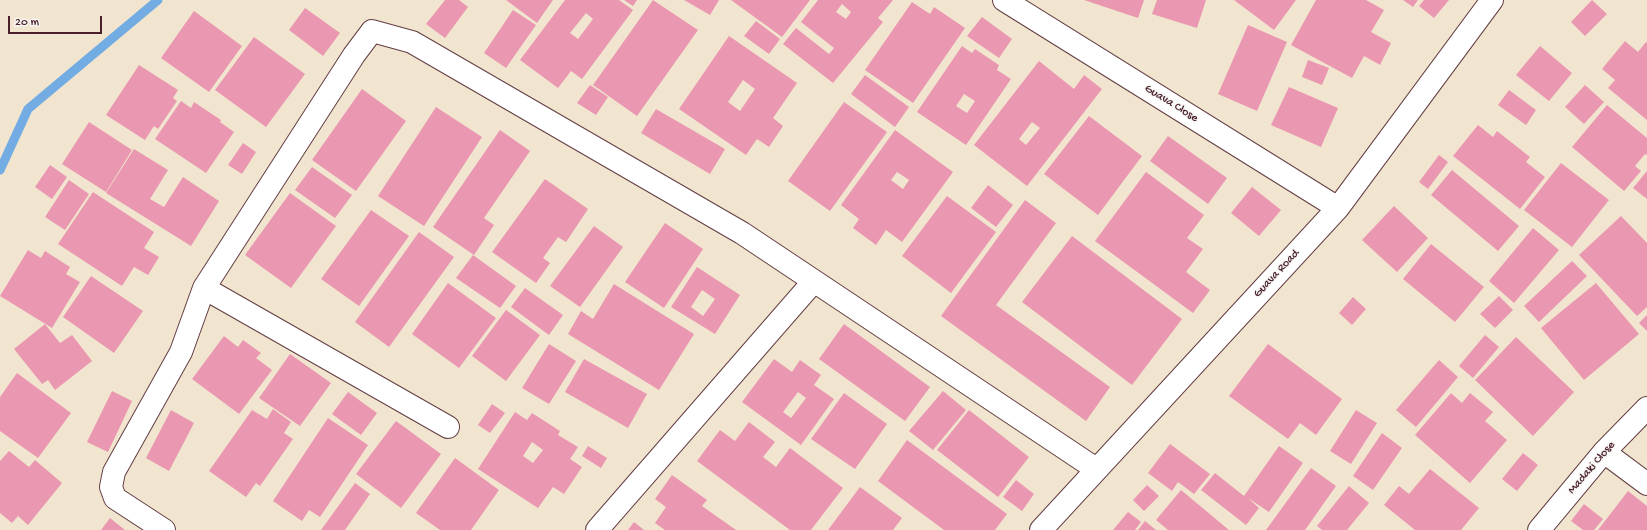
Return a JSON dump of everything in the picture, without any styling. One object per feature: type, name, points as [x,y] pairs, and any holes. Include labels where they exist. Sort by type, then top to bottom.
[{"type":"street","name":"Guava Close","points":[[1004,0],[1338,208]]},
{"type":"street","name":"Guava Road","points":[[1041,530],[1338,208],[1492,0]]},
{"type":"street","points":[[164,530],[115,498],[112,487],[114,472],[181,352],[204,288],[354,55],[372,31],[412,42],[742,233],[1096,469]]},
{"type":"street","points":[[597,530],[814,281]]},
{"type":"street","points":[[204,288],[448,427]]},
{"type":"street","name":"Madaki Close","points":[[1539,530],[1604,452],[1647,408]]},
{"type":"street","points":[[1604,452],[1647,484]]},
{"type":"building","points":[[445,0],[459,0],[468,7],[445,38],[426,24]]},
{"type":"building","points":[[506,0],[553,0],[537,23]]},
{"type":"building","points":[[565,0],[619,0],[633,10],[582,79],[571,71],[558,88],[520,60]],"holes":[[[586,13],[593,19],[578,39],[570,33]]]},
{"type":"building","points":[[624,0],[637,0],[633,6]]},
{"type":"building","points":[[653,0],[698,30],[637,116],[593,85]]},
{"type":"building","points":[[684,0],[719,0],[710,15]]},
{"type":"building","points":[[731,0],[810,0],[782,37]]},
{"type":"building","points":[[818,0],[893,0],[878,18],[883,22],[833,83],[783,44],[796,28],[829,54],[834,48],[801,22]],"holes":[[[842,4],[851,12],[846,19],[836,12]]]},
{"type":"building","points":[[1084,0],[1144,0],[1138,18]]},
{"type":"building","points":[[1157,0],[1206,0],[1197,28],[1152,14]]},
{"type":"building","points":[[1234,0],[1296,0],[1274,30]]},
{"type":"building","points":[[1316,0],[1366,0],[1384,10],[1371,32],[1391,43],[1380,65],[1364,56],[1352,78],[1291,45]]},
{"type":"building","points":[[1403,0],[1418,0],[1413,7]]},
{"type":"building","points":[[1424,0],[1449,0],[1434,18],[1419,6]]},
{"type":"building","points":[[1592,0],[1607,14],[1585,36],[1571,22]]},
{"type":"building","points":[[912,2],[930,14],[934,7],[965,28],[913,103],[865,70]]},
{"type":"building","points":[[305,8],[340,33],[323,56],[289,30]]},
{"type":"building","points":[[513,10],[536,25],[506,68],[484,53]]},
{"type":"building","points":[[194,11],[242,46],[209,92],[161,58]]},
{"type":"building","points":[[982,17],[1012,39],[999,58],[967,36]]},
{"type":"building","points":[[756,21],[780,39],[769,54],[744,36]]},
{"type":"building","points":[[1248,25],[1287,42],[1257,111],[1218,94]]},
{"type":"building","points":[[729,36],[797,83],[773,118],[783,126],[769,147],[757,139],[746,155],[679,109]],"holes":[[[743,80],[755,89],[740,111],[728,102]]]},
{"type":"building","points":[[254,37],[305,74],[266,127],[215,90]]},
{"type":"building","points":[[1625,41],[1638,52],[1646,42],[1647,43],[1647,120],[1608,88],[1615,80],[1602,69]]},
{"type":"building","points":[[962,46],[972,53],[975,49],[999,65],[997,70],[1011,79],[966,145],[917,112]],"holes":[[[964,94],[975,101],[967,113],[956,106]]]},
{"type":"building","points":[[1540,46],[1572,73],[1549,101],[1516,75]]},
{"type":"building","points":[[1308,60],[1329,68],[1322,85],[1302,77]]},
{"type":"building","points":[[1039,61],[1074,89],[1084,75],[1102,89],[1027,186],[974,145]],"holes":[[[1032,122],[1040,128],[1026,145],[1019,139]]]},
{"type":"building","points":[[139,65],[178,90],[173,98],[177,101],[158,129],[154,126],[145,140],[106,115]]},
{"type":"building","points":[[865,75],[909,107],[895,127],[851,94]]},
{"type":"building","points":[[590,85],[608,97],[596,115],[577,103]]},
{"type":"building","points":[[1585,85],[1604,102],[1584,124],[1565,107]]},
{"type":"building","points":[[1289,87],[1338,108],[1321,147],[1271,125]]},
{"type":"building","points":[[362,89],[406,121],[356,191],[312,160]]},
{"type":"building","points":[[1509,90],[1536,110],[1526,125],[1498,105]]},
{"type":"building","points":[[181,101],[191,108],[194,102],[221,120],[220,122],[234,132],[206,173],[155,139]]},
{"type":"building","points":[[844,102],[887,132],[830,211],[788,181]]},
{"type":"building","points":[[1607,105],[1647,138],[1647,155],[1645,154],[1635,166],[1641,171],[1624,191],[1572,147]]},
{"type":"building","points":[[436,107],[482,137],[424,226],[378,196]]},
{"type":"building","points":[[656,109],[725,149],[710,174],[641,133]]},
{"type":"building","points":[[1089,116],[1142,156],[1098,215],[1044,174]]},
{"type":"building","points":[[89,122],[132,150],[106,192],[62,164]]},
{"type":"building","points":[[1478,125],[1493,137],[1497,131],[1530,157],[1526,162],[1545,177],[1520,209],[1453,156]]},
{"type":"building","points":[[500,130],[530,151],[484,218],[494,225],[474,255],[433,227]]},
{"type":"building","points":[[895,130],[953,172],[902,242],[886,230],[876,245],[853,228],[859,219],[841,205]],"holes":[[[897,172],[909,180],[903,189],[891,180]]]},
{"type":"building","points":[[1168,136],[1227,178],[1208,204],[1150,161]]},
{"type":"building","points":[[243,143],[256,152],[242,174],[228,165]]},
{"type":"building","points":[[134,149],[168,170],[150,199],[164,207],[183,177],[219,201],[191,246],[106,193]]},
{"type":"building","points":[[1439,155],[1448,162],[1428,189],[1419,182]]},
{"type":"building","points":[[1561,163],[1609,200],[1572,247],[1524,210]]},
{"type":"building","points":[[50,165],[67,177],[52,199],[35,187]]},
{"type":"building","points":[[312,167],[352,195],[335,218],[295,190]]},
{"type":"building","points":[[1452,170],[1519,226],[1498,251],[1431,195]]},
{"type":"building","points":[[1647,171],[1647,199],[1633,188]]},
{"type":"building","points":[[1146,172],[1204,215],[1187,238],[1203,249],[1186,272],[1210,290],[1193,313],[1095,241]]},
{"type":"building","points":[[545,179],[588,209],[566,242],[558,237],[543,258],[550,263],[536,283],[492,252]]},
{"type":"building","points":[[69,180],[89,194],[65,230],[45,217]]},
{"type":"building","points":[[988,185],[1013,205],[996,227],[971,208]]},
{"type":"building","points":[[1252,187],[1281,210],[1259,236],[1231,213]]},
{"type":"building","points":[[93,192],[154,232],[144,248],[159,257],[148,275],[134,267],[122,286],[58,244]]},
{"type":"building","points":[[290,193],[336,226],[291,288],[245,255]]},
{"type":"building","points":[[947,196],[996,232],[951,293],[902,256]]},
{"type":"building","points":[[1025,200],[1056,223],[996,305],[1110,387],[1086,421],[941,316]]},
{"type":"building","points":[[1394,206],[1428,238],[1397,272],[1362,240]]},
{"type":"building","points":[[371,210],[409,236],[359,306],[321,279]]},
{"type":"building","points":[[1621,216],[1647,243],[1647,307],[1637,316],[1579,255]]},
{"type":"building","points":[[665,223],[703,249],[664,308],[625,282]]},
{"type":"building","points":[[594,226],[623,247],[580,307],[550,286]]},
{"type":"building","points":[[1533,228],[1559,250],[1514,303],[1489,281]]},
{"type":"building","points":[[419,232],[454,257],[389,347],[355,322]]},
{"type":"building","points":[[1072,236],[1182,319],[1132,385],[1022,302]]},
{"type":"building","points":[[1431,244],[1484,287],[1455,322],[1403,279]]},
{"type":"building","points":[[28,250],[41,258],[45,251],[70,267],[66,274],[80,282],[52,328],[0,296]]},
{"type":"building","points":[[473,255],[516,286],[500,308],[456,278]]},
{"type":"building","points":[[1572,261],[1587,276],[1539,322],[1524,306]]},
{"type":"building","points":[[697,267],[740,295],[715,334],[671,307]],"holes":[[[702,290],[715,299],[703,316],[691,307]]]},
{"type":"building","points":[[91,276],[143,311],[114,353],[63,317]]},
{"type":"building","points":[[448,283],[496,318],[459,368],[412,334]]},
{"type":"building","points":[[1596,283],[1639,334],[1584,380],[1541,328]]},
{"type":"building","points":[[614,284],[694,334],[659,390],[568,334],[581,311],[593,319]]},
{"type":"building","points":[[525,288],[563,315],[549,335],[511,307]]},
{"type":"building","points":[[1499,296],[1513,310],[1495,328],[1480,314]]},
{"type":"building","points":[[1353,297],[1366,309],[1352,325],[1339,313]]},
{"type":"building","points":[[506,310],[540,335],[506,381],[472,356]]},
{"type":"building","points":[[1647,315],[1647,331],[1639,323]]},
{"type":"building","points":[[45,324],[60,343],[72,335],[92,361],[55,390],[48,380],[42,384],[14,349]]},
{"type":"building","points":[[844,324],[930,387],[905,421],[819,359]]},
{"type":"building","points":[[1485,335],[1499,347],[1473,378],[1459,366]]},
{"type":"building","points":[[224,336],[238,347],[243,340],[261,353],[256,358],[272,370],[239,414],[192,379]]},
{"type":"building","points":[[1516,337],[1574,392],[1533,436],[1475,380]]},
{"type":"building","points":[[549,344],[576,361],[549,404],[522,388]]},
{"type":"building","points":[[1268,344],[1342,399],[1316,435],[1300,423],[1288,439],[1229,396]]},
{"type":"building","points":[[290,354],[331,383],[300,426],[259,398]]},
{"type":"building","points":[[584,359],[647,394],[628,428],[565,392]]},
{"type":"building","points":[[774,359],[792,372],[800,360],[821,375],[814,385],[834,399],[801,445],[742,402]],"holes":[[[798,392],[806,398],[791,418],[783,412]]]},
{"type":"building","points":[[1439,360],[1458,377],[1416,427],[1396,410]]},
{"type":"building","points":[[17,373],[71,413],[38,458],[0,431],[0,397]]},
{"type":"building","points":[[112,391],[132,401],[108,452],[87,442]]},
{"type":"building","points":[[943,391],[966,410],[933,450],[909,431]]},
{"type":"building","points":[[348,392],[377,413],[361,435],[332,414]]},
{"type":"building","points":[[844,393],[887,424],[855,469],[811,439]]},
{"type":"building","points":[[1451,393],[1462,403],[1470,393],[1493,412],[1485,421],[1507,440],[1470,483],[1415,435]]},
{"type":"building","points":[[492,404],[505,413],[490,433],[478,425]]},
{"type":"building","points":[[273,409],[291,422],[284,433],[293,439],[260,486],[256,483],[246,497],[209,471],[252,410],[267,419]]},
{"type":"building","points":[[171,410],[194,423],[169,471],[146,458]]},
{"type":"building","points":[[969,410],[1029,457],[998,497],[937,450]]},
{"type":"building","points":[[1356,410],[1377,423],[1351,464],[1330,451]]},
{"type":"building","points":[[515,412],[527,420],[532,413],[560,431],[558,435],[578,447],[570,459],[582,467],[564,494],[553,487],[538,508],[478,469]],"holes":[[[532,442],[543,450],[533,463],[523,456]]]},
{"type":"building","points":[[328,418],[368,445],[320,517],[309,510],[302,521],[273,501]]},
{"type":"building","points":[[396,421],[441,454],[401,508],[356,474]]},
{"type":"building","points":[[749,422],[775,442],[763,457],[776,467],[790,448],[843,488],[811,530],[790,530],[697,461],[720,430],[735,441]]},
{"type":"building","points":[[1382,433],[1402,448],[1373,490],[1353,476]]},
{"type":"building","points":[[907,440],[1007,514],[995,530],[944,530],[878,481]]},
{"type":"building","points":[[1170,444],[1210,474],[1194,494],[1178,482],[1172,491],[1148,473]]},
{"type":"building","points":[[588,446],[607,458],[601,468],[582,456]]},
{"type":"building","points":[[1279,446],[1303,463],[1269,512],[1248,498],[1259,508],[1246,525],[1201,490],[1215,473],[1244,496]]},
{"type":"building","points":[[9,451],[29,467],[35,460],[62,483],[28,525],[18,516],[12,523],[0,513],[0,461]]},
{"type":"building","points":[[1523,453],[1538,465],[1517,491],[1502,479]]},
{"type":"building","points":[[455,458],[499,490],[471,530],[440,530],[416,513]]},
{"type":"building","points":[[1311,468],[1336,486],[1305,530],[1266,530]]},
{"type":"building","points":[[1430,469],[1479,508],[1461,530],[1415,530],[1384,505],[1399,486],[1409,494]]},
{"type":"building","points":[[672,475],[707,500],[702,506],[736,530],[665,530],[655,523],[666,507],[655,499]]},
{"type":"building","points":[[1016,480],[1034,494],[1022,511],[1003,497]]},
{"type":"building","points":[[355,483],[370,494],[345,530],[321,530]]},
{"type":"building","points":[[1147,485],[1159,496],[1144,511],[1133,500]]},
{"type":"building","points":[[1349,486],[1369,503],[1347,530],[1322,530],[1317,526]]},
{"type":"building","points":[[860,487],[902,518],[893,530],[828,530]]},
{"type":"building","points":[[1181,490],[1229,530],[1168,530],[1156,520]]},
{"type":"building","points":[[1628,491],[1647,506],[1647,530],[1598,530]]},
{"type":"building","points":[[1584,504],[1603,519],[1594,530],[1583,530],[1571,521]]},
{"type":"building","points":[[1128,512],[1141,522],[1135,530],[1113,530]]},
{"type":"building","points":[[110,518],[125,530],[101,530]]},
{"type":"building","points":[[1145,521],[1156,530],[1138,530]]},
{"type":"building","points":[[634,522],[644,530],[628,530]]},
{"type":"waterway","points":[[0,170],[28,109],[158,0]]}]
